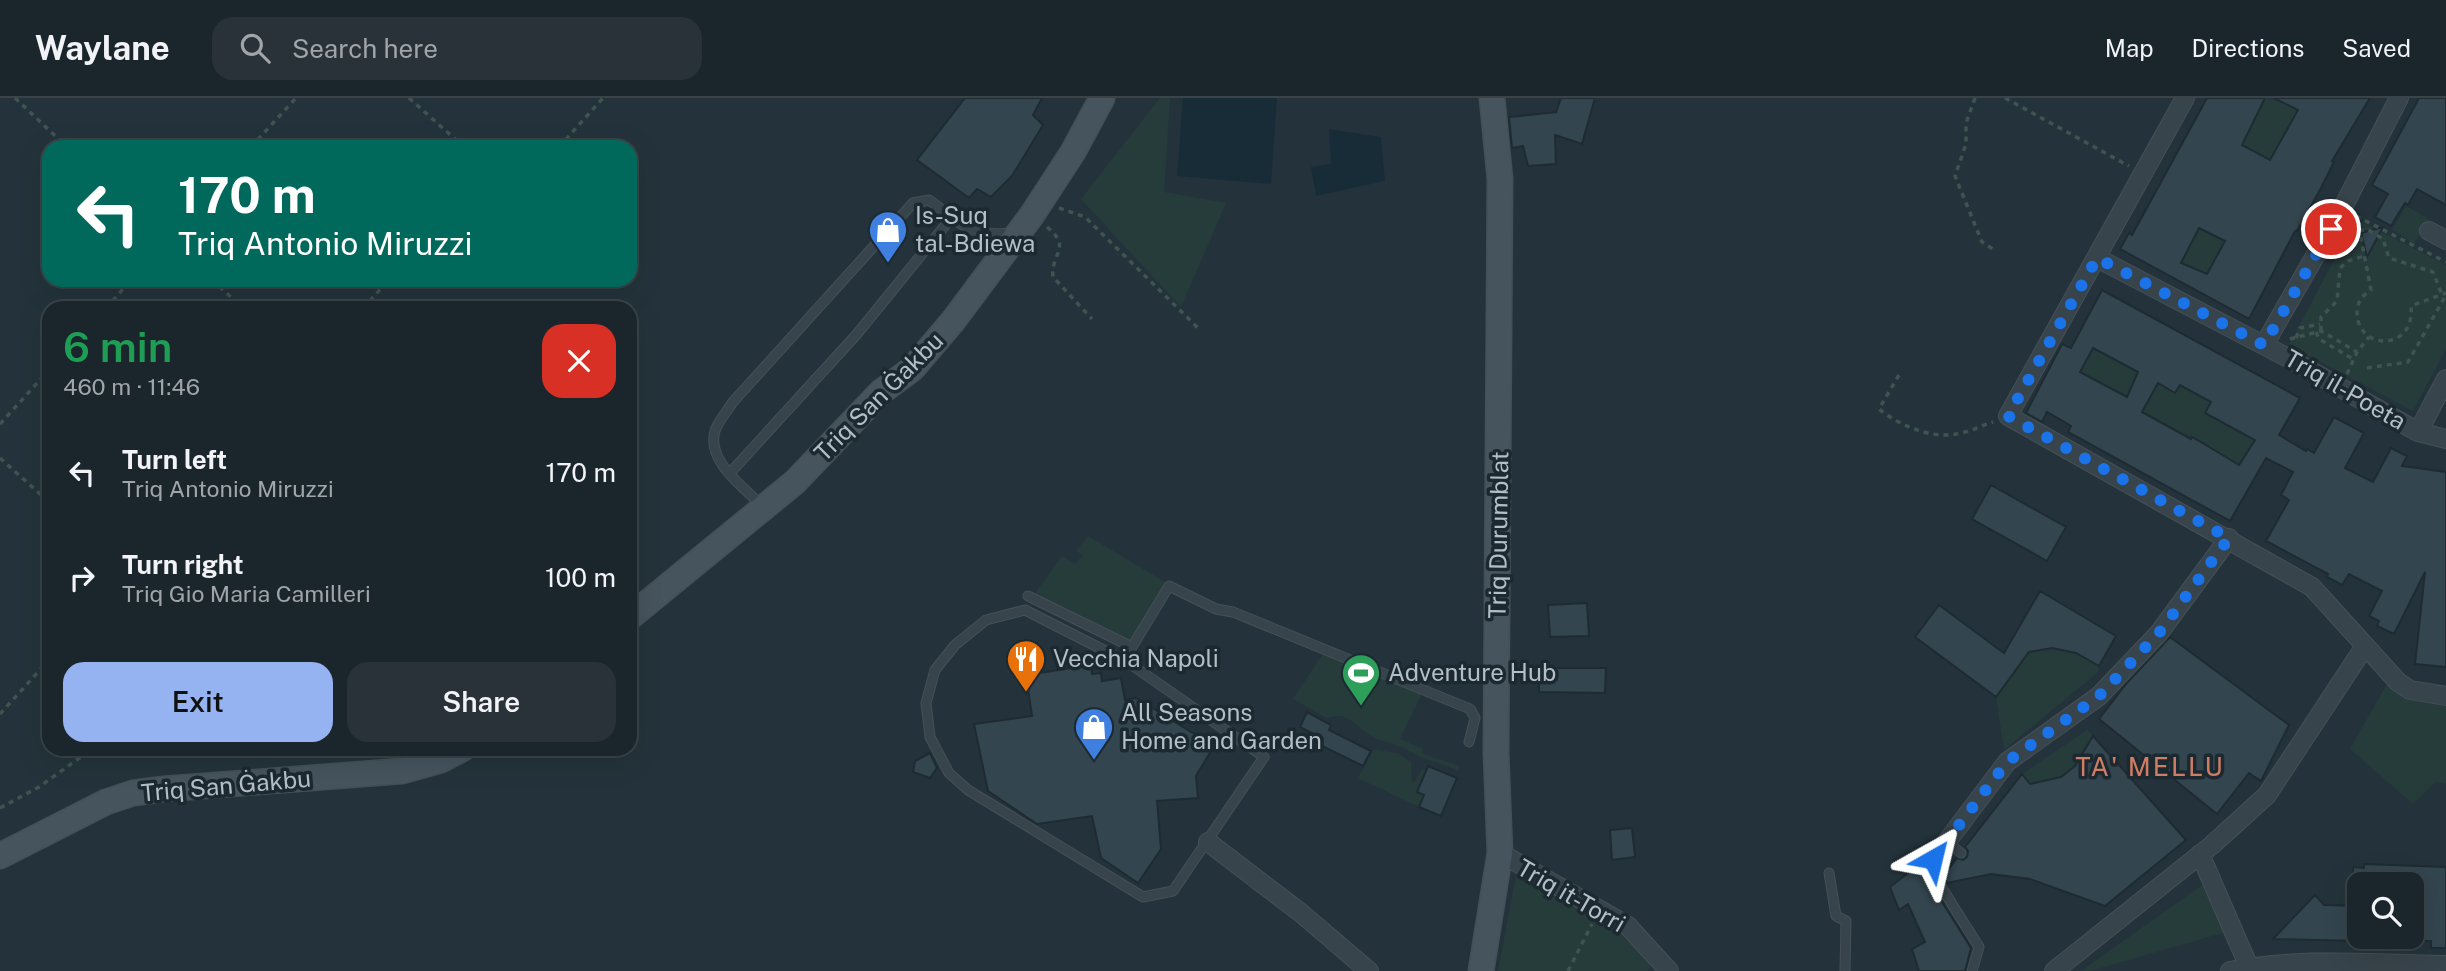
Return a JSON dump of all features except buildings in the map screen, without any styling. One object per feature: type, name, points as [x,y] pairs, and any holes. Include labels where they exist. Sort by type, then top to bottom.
[{"type":"main road","name":"Triq San Ġakbu","points":[[637,611],[794,482],[881,391],[912,369],[953,321],[1030,217],[1073,152],[1102,98]]},
{"type":"main road","name":"Triq Durumblat","points":[[1481,971],[1500,853],[1496,753],[1500,179],[1492,98]]},
{"type":"main road","name":"Triq San Ġakbu","points":[[0,856],[106,802],[133,793],[402,771],[448,756]]},
{"type":"street","points":[[2185,98],[2008,416],[2312,587],[2398,681],[2410,690],[2446,696]]},
{"type":"street","points":[[2264,345],[2349,212],[2399,98]]},
{"type":"street","points":[[2429,231],[2446,240]]},
{"type":"street","name":"Triq il-Poeta","points":[[2097,258],[2264,345],[2418,432],[2446,439]]},
{"type":"street","points":[[2418,432],[2446,379]]},
{"type":"street","points":[[1931,863],[1954,847],[2007,762],[2099,696],[2159,633],[2229,538]]},
{"type":"street","points":[[2054,971],[2200,854],[2267,795],[2365,646]]},
{"type":"street","points":[[1208,842],[1301,913],[1369,971]]},
{"type":"street","name":"Triq it-Torri","points":[[1500,853],[1628,926],[1669,971]]},
{"type":"street","points":[[2200,854],[2249,967]]},
{"type":"street","points":[[2230,971],[2249,967],[2446,965]]},
{"type":"lane","points":[[763,508],[721,464],[712,445],[715,428],[733,403],[913,203],[929,200],[971,231],[986,235],[1030,217]]},
{"type":"lane","points":[[730,473],[857,334],[952,217]]},
{"type":"lane","points":[[1028,596],[1132,647],[1169,586],[1216,609],[1233,612],[1470,709],[1475,718],[1469,741]]},
{"type":"lane","points":[[1025,610],[1129,663],[1264,757],[1208,842],[1173,891],[1143,897],[968,790],[949,773],[929,737],[926,703],[935,670],[955,645],[986,620],[1025,610]]},
{"type":"lane","points":[[1931,863],[1979,947],[1972,971]]},
{"type":"lane","points":[[1829,873],[1836,916],[1846,921],[1845,971]]},
{"type":"path","points":[[15,98],[60,140]]},
{"type":"path","points":[[257,140],[296,98]]},
{"type":"path","points":[[409,98],[456,140]]},
{"type":"path","points":[[565,140],[603,98]]},
{"type":"path","points":[[1975,98],[1966,123],[1966,144],[1955,176],[1982,242],[1996,251]]},
{"type":"path","points":[[2005,98],[2143,174]]},
{"type":"path","points":[[2349,212],[2360,231],[2371,290],[2361,298],[2357,315],[2363,331],[2369,337],[2378,341],[2396,339],[2409,325],[2411,306],[2445,294]]},
{"type":"path","points":[[2349,212],[2446,262]]},
{"type":"path","points":[[1030,217],[1057,235],[1060,250],[1052,269],[1053,277],[1092,318]]},
{"type":"path","points":[[1030,217],[1085,217],[1200,330]]},
{"type":"path","points":[[2360,231],[2367,229],[2383,239],[2389,258],[2433,272],[2445,294]]},
{"type":"path","points":[[2354,359],[2319,339],[2318,332],[2321,317],[2337,301],[2340,268],[2348,261],[2364,256]]},
{"type":"path","points":[[112,301],[125,287]]},
{"type":"path","points":[[220,287],[235,301]]},
{"type":"path","points":[[370,301],[382,287]]},
{"type":"path","points":[[2367,368],[2408,362],[2445,294]]},
{"type":"path","points":[[2296,338],[2300,328],[2320,324]]},
{"type":"path","points":[[2264,345],[2318,332],[2357,352]]},
{"type":"path","points":[[2341,388],[2357,352],[2369,337]]},
{"type":"path","points":[[1899,375],[1879,409],[1894,421],[1927,433],[1955,435],[2008,416]]},
{"type":"path","points":[[0,424],[42,378]]},
{"type":"path","points":[[0,458],[42,496]]},
{"type":"path","points":[[0,714],[42,668]]},
{"type":"path","points":[[0,807],[39,787],[82,756]]},
{"type":"path","points":[[1568,971],[1599,910]]},
{"type":"green space","points":[[1160,98],[1170,98],[1164,192],[1226,203],[1181,307],[1081,199]]},
{"type":"green space","points":[[2265,98],[2300,98],[2295,108],[2298,110],[2207,274],[2182,262],[2249,149],[2241,144]]},
{"type":"green space","points":[[2406,206],[2429,219],[2414,243],[2392,230]]},
{"type":"green space","points":[[2364,223],[2446,265],[2446,349],[2413,411],[2289,345],[2352,226]]},
{"type":"green space","points":[[2093,348],[2175,392],[2180,384],[2211,401],[2205,413],[2238,431],[2277,440],[2267,459],[2248,450],[2239,465],[2224,456],[2219,464],[2203,455],[2208,445],[2142,412],[2146,404],[2080,372]]},
{"type":"green space","points":[[1088,536],[1165,582],[1130,642],[1033,596],[1062,556],[1075,564],[1083,555],[1076,551]]},
{"type":"green space","points":[[2052,648],[2076,653],[2099,666],[2098,672],[2004,750],[1996,697],[2026,652]]},
{"type":"green space","name":"Adventure Hub","points":[[1325,651],[1422,693],[1400,739],[1423,749],[1423,754],[1459,766],[1458,771],[1376,739],[1345,717],[1327,718],[1293,699]]},
{"type":"green space","points":[[2387,684],[2411,700],[2446,706],[2446,784],[2436,781],[2413,804],[2350,749]]},
{"type":"green space","points":[[2087,730],[2093,736],[2069,770],[2063,775],[2030,784],[2022,774]]},
{"type":"green space","points":[[1374,749],[1399,754],[1411,762],[1414,783],[1422,769],[1426,770],[1424,795],[1419,807],[1358,778]]},
{"type":"green space","points":[[1516,875],[1531,886],[1625,932],[1651,965],[1648,971],[1498,971]]},
{"type":"green space","points":[[2202,885],[2226,932],[2090,971],[2081,971]]},
{"type":"water","points":[[1183,98],[1277,98],[1271,184],[1177,176]]},
{"type":"water","points":[[1329,129],[1381,137],[1385,181],[1316,196],[1311,167],[1331,164]]},
{"type":"place","name":"Is-Suq tal-Bdiewa","points":[[888,264]]},
{"type":"place","name":"Vecchia Napoli","points":[[1026,693]]},
{"type":"place","name":"Adventure Hub","points":[[1361,707]]},
{"type":"place","name":"All Seasons Home and Garden","points":[[1094,761]]},
{"type":"district","name":"TA' MELLU","points":[[2150,767]]},
{"type":"route","points":[[1933,859],[2007,762],[2099,696],[2159,633],[2229,538],[2008,416],[2097,258],[2264,345],[2331,229]]}]
